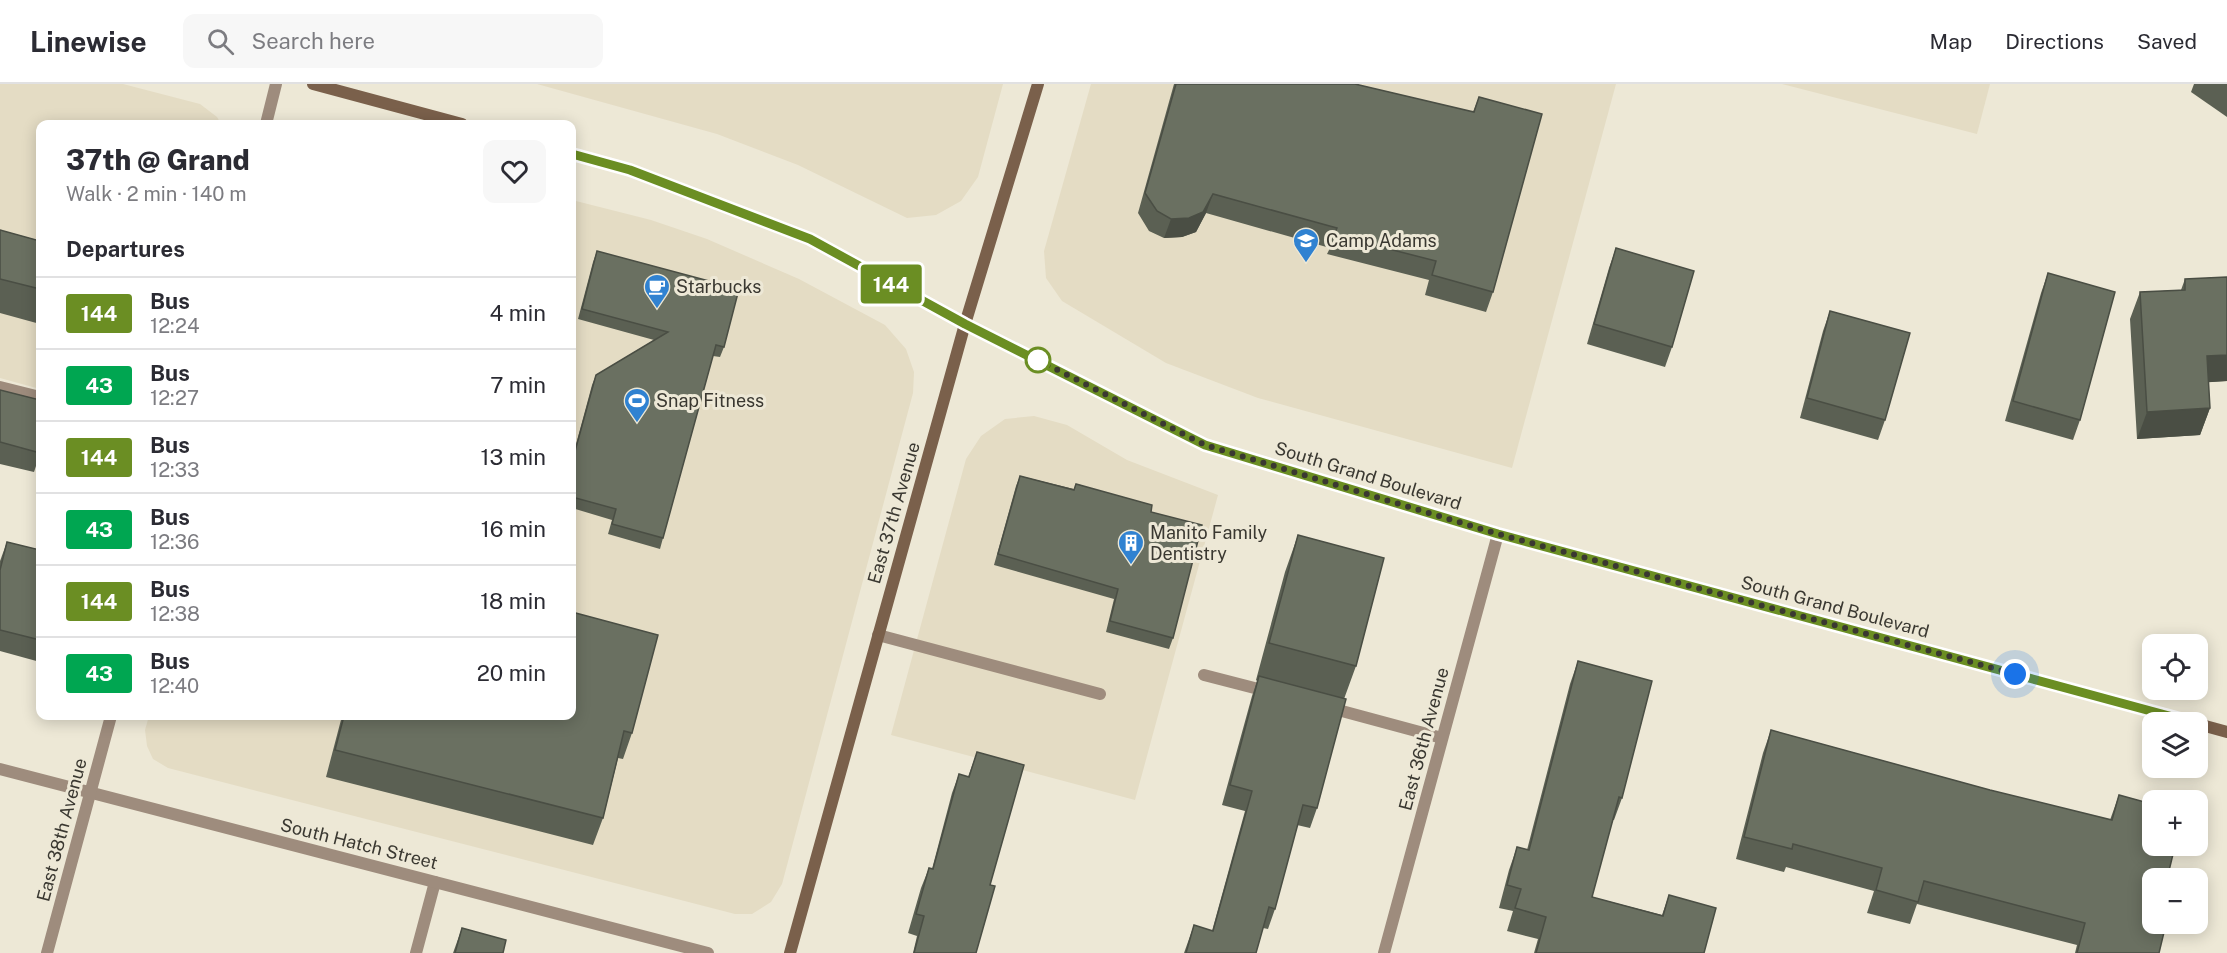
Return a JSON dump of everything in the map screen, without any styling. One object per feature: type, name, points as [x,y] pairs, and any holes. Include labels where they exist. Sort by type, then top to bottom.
[{"type":"main road","points":[[313,84],[447,120]]},
{"type":"main road","name":"East 37th Avenue","points":[[790,953],[965,324],[1038,84]]},
{"type":"main road","name":"South Grand Boulevard","points":[[576,155],[630,170],[810,239],[965,324],[1205,445],[1498,534],[2155,712]]},
{"type":"main road","name":"South Grand Boulevard","points":[[2208,726],[2227,732]]},
{"type":"street","points":[[267,120],[276,84]]},
{"type":"street","points":[[0,387],[36,396]]},
{"type":"street","name":"East 36th Avenue","points":[[1384,953],[1498,534]]},
{"type":"street","points":[[878,635],[1100,694]]},
{"type":"street","points":[[1204,675],[1285,696]]},
{"type":"street","points":[[1320,706],[1442,738]]},
{"type":"street","name":"East 38th Avenue","points":[[47,953],[110,720]]},
{"type":"street","name":"South Hatch Street","points":[[0,769],[708,953]]},
{"type":"street","points":[[416,953],[435,882]]},
{"type":"shaded area","points":[[0,84],[123,84],[200,104],[217,117],[219,120],[36,120],[36,388],[0,378]]},
{"type":"shaded area","points":[[537,84],[1003,84],[978,177],[961,201],[936,215],[907,218],[798,165],[717,134]]},
{"type":"shaded area","name":"Camp Adams","points":[[1091,84],[1616,84],[1512,468],[1258,398],[1166,363],[1062,301],[1046,278],[1044,251]]},
{"type":"shaded area","points":[[1782,84],[1990,84],[1977,134]]},
{"type":"shaded area","points":[[576,201],[651,220],[707,239],[799,279],[885,325],[906,349],[914,372],[913,393],[782,884],[771,902],[752,914],[735,914],[168,768],[153,759],[147,746],[145,730],[148,720],[576,720]]},
{"type":"shaded area","points":[[1034,416],[1067,425],[1127,460],[1218,495],[1135,800],[891,735],[966,459],[981,436],[1005,419]]},
{"type":"building","points":[[1176,84],[1355,84],[1474,112],[1479,97],[1542,114],[1493,292],[1432,275],[1436,261],[1334,235],[1337,228],[1213,194],[1203,212],[1189,218],[1171,219],[1157,211],[1145,193]]},
{"type":"building","points":[[0,230],[36,240],[36,288],[0,279]]},
{"type":"building","points":[[1616,248],[1694,271],[1672,347],[1594,324]]},
{"type":"building","points":[[597,251],[739,289],[724,347],[716,345],[663,538],[612,524],[616,509],[576,498],[576,448],[596,375],[668,332],[582,309]]},
{"type":"building","points":[[2048,273],[2115,292],[2080,420],[2013,401]]},
{"type":"building","points":[[2227,277],[2227,355],[2207,356],[2210,408],[2147,412],[2140,292],[2185,290],[2185,279]]},
{"type":"building","points":[[1830,311],[1910,333],[1885,420],[1807,398]]},
{"type":"building","points":[[0,390],[36,399],[36,452],[0,442]]},
{"type":"building","name":"Manito Family Dentistry","points":[[1020,476],[1074,490],[1076,484],[1152,505],[1151,512],[1202,525],[1173,638],[1110,621],[1118,589],[998,554]]},
{"type":"building","points":[[1298,535],[1384,558],[1356,666],[1269,643]]},
{"type":"building","points":[[7,542],[36,549],[36,639],[0,630],[0,570]]},
{"type":"building","points":[[576,613],[658,635],[632,733],[624,731],[603,818],[335,750],[343,720],[576,720]]},
{"type":"building","points":[[1578,661],[1652,681],[1622,798],[1619,797],[1592,897],[1663,916],[1669,895],[1716,908],[1704,953],[1536,953],[1546,917],[1515,908],[1521,889],[1507,885],[1517,847],[1529,850]]},
{"type":"building","points":[[1259,676],[1346,699],[1317,808],[1303,805],[1275,909],[1269,907],[1256,953],[1186,953],[1194,925],[1213,931],[1252,791],[1230,785]]},
{"type":"building","points":[[1771,730],[1990,790],[2112,820],[2119,795],[2142,801],[2142,856],[2173,856],[2170,868],[2142,868],[2142,934],[2164,934],[2159,953],[2077,953],[2085,923],[1924,881],[1918,902],[1876,890],[1882,868],[1793,844],[1792,849],[1744,837]]},
{"type":"building","points":[[977,752],[1024,765],[990,885],[995,886],[976,953],[914,953],[924,916],[916,914],[929,868],[933,869],[959,774],[969,777]]},
{"type":"building","points":[[462,928],[506,940],[503,953],[455,953]]},
{"type":"bus line","name":"144","points":[[576,155],[630,170],[810,239],[965,324],[1205,445],[1498,534],[2154,712]]},
{"type":"place","name":"Camp Adams","points":[[1306,264]]},
{"type":"place","name":"Starbucks","points":[[657,310]]},
{"type":"place","name":"Snap Fitness","points":[[637,424]]},
{"type":"place","name":"Manito Family Dentistry","points":[[1131,566]]},
{"type":"route","points":[[1038,360],[1205,445],[1498,534],[2015,674]]}]
